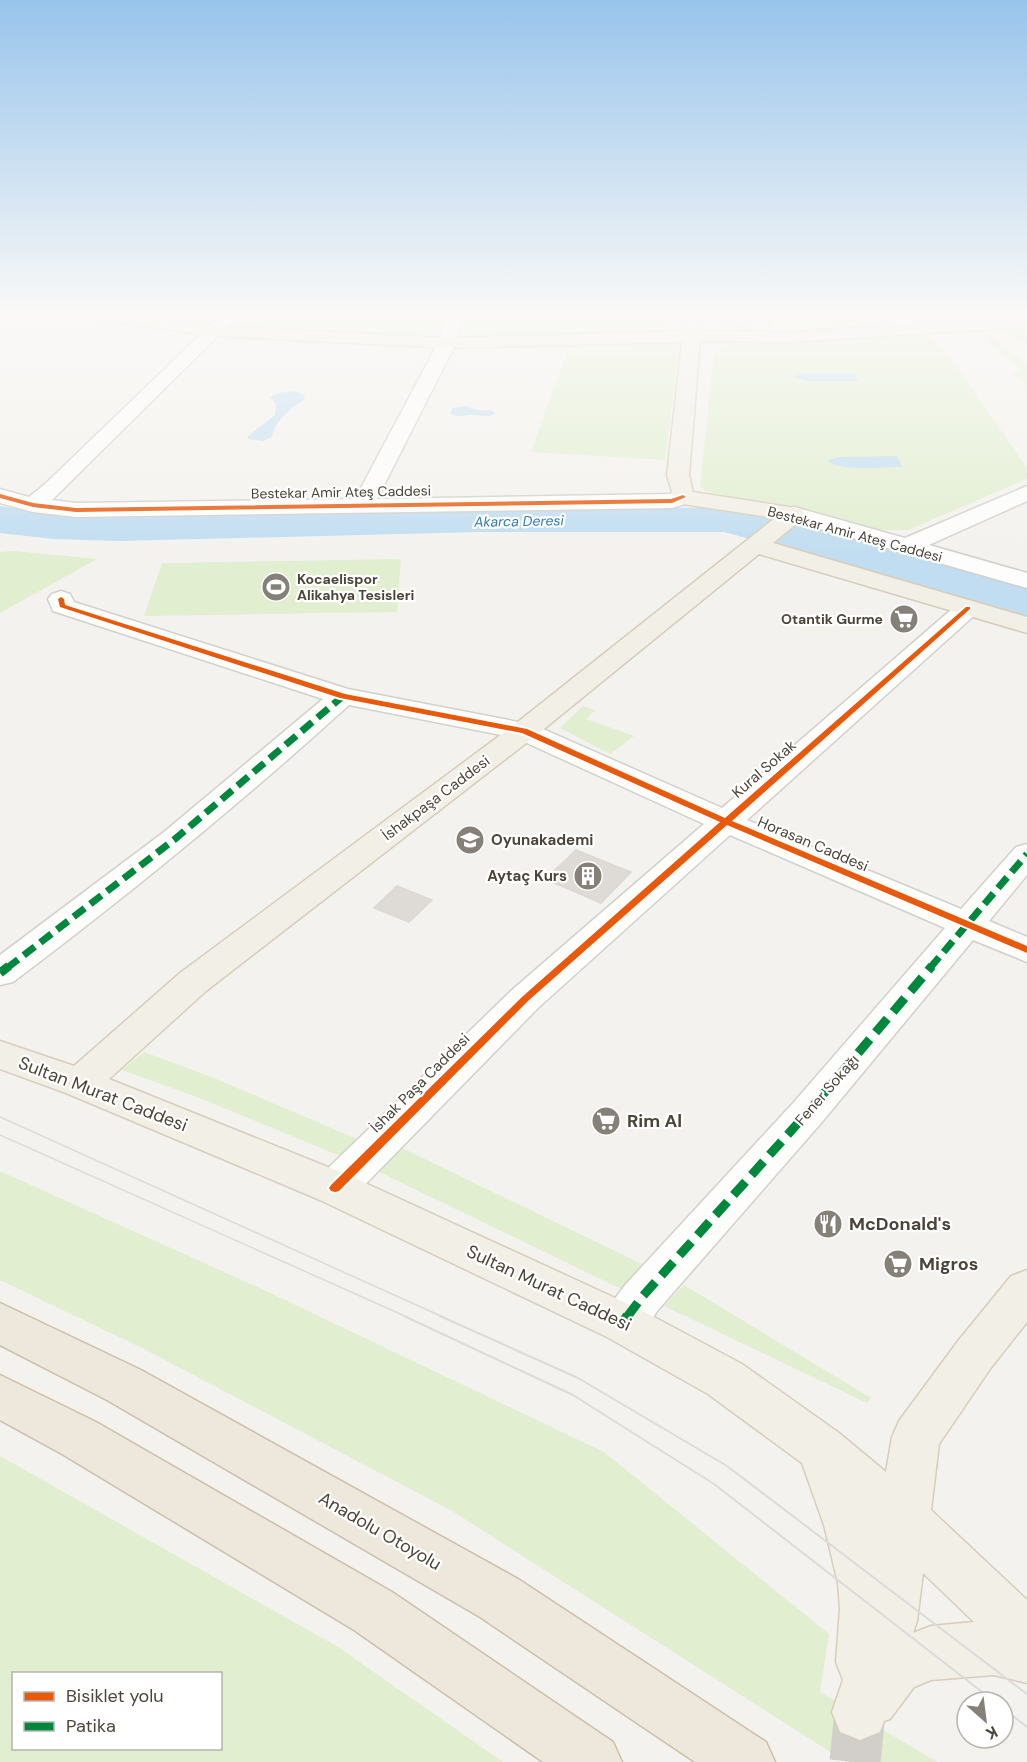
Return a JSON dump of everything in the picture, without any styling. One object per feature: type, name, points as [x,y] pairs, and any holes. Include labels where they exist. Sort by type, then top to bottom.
[{"type":"highway","name":"Anadolu Otoyolu","points":[[0,1323],[124,1385],[499,1598],[746,1762]]},
{"type":"highway","points":[[0,1396],[79,1438],[373,1611],[592,1762]]},
{"type":"main road","points":[[683,497],[678,475],[686,392]]},
{"type":"main road","name":"Bestekar Amir Ateş Caddesi","points":[[683,497],[790,517]]},
{"type":"main road","name":"İshakpaşa Caddesi","points":[[80,1083],[193,982],[524,731],[790,517]]},
{"type":"main road","points":[[759,543],[1027,625]]},
{"type":"main road","name":"Sultan Murat Caddesi","points":[[0,1055],[80,1083],[335,1188],[624,1323],[725,1379],[822,1449],[904,1519],[1027,1637]]},
{"type":"main road","points":[[860,1712],[890,1621],[916,1437],[974,1355],[1027,1289]]},
{"type":"main road","points":[[822,1449],[842,1503],[859,1560],[867,1603],[860,1712]]},
{"type":"main road","points":[[860,1712],[895,1668],[931,1653],[967,1648],[994,1648],[1027,1656]]},
{"type":"street","points":[[33,505],[53,489],[151,392]]},
{"type":"street","points":[[363,505],[421,392]]},
{"type":"street","points":[[905,547],[1027,493]]},
{"type":"street","name":"Bestekar Amir Ateş Caddesi","points":[[0,496],[33,505],[76,510],[672,501],[683,497]]},
{"type":"street","name":"Bestekar Amir Ateş Caddesi","points":[[790,517],[1027,581]]},
{"type":"street","name":"Horasan Caddesi","points":[[61,598],[62,606],[343,696],[524,731],[726,822],[1027,950]]},
{"type":"street","name":"Kural Sokak","points":[[525,999],[968,608]]},
{"type":"street","points":[[0,973],[98,902],[263,768],[343,696]]},
{"type":"street","name":"Fener Sokağı","points":[[624,1323],[642,1297],[808,1112],[1027,854]]},
{"type":"street","name":"İshak Paşa Caddesi","points":[[335,1188],[525,999]]},
{"type":"green space","points":[[552,392],[674,392],[665,460],[531,452]]},
{"type":"green space","points":[[710,392],[974,392],[1027,468],[1027,479],[908,530],[874,530],[780,506],[708,492],[700,487]]},
{"type":"green space","points":[[14,551],[97,559],[0,613],[0,552]]},
{"type":"green space","name":"Kocaelispor Alikahya Tesisleri","points":[[401,559],[397,612],[144,616],[162,563]]},
{"type":"green space","points":[[583,706],[595,710],[586,719],[634,736],[610,754],[560,728]]},
{"type":"green space","points":[[144,1052],[214,1078],[357,1139],[340,1156],[202,1099],[122,1070]]},
{"type":"green space","points":[[402,1148],[642,1264],[621,1289],[379,1172]]},
{"type":"green space","points":[[0,1171],[264,1290],[604,1452],[829,1634],[820,1692],[937,1762],[846,1762],[452,1511],[146,1350],[0,1280]]},
{"type":"green space","points":[[684,1285],[871,1398],[867,1403],[664,1306]]},
{"type":"green space","points":[[0,1456],[338,1647],[503,1762],[0,1762]]},
{"type":"water","points":[[298,392],[303,394],[305,399],[281,419],[272,437],[262,441],[248,439],[248,436],[275,415],[276,405],[270,397],[278,393]]},
{"type":"water","points":[[465,406],[478,410],[491,410],[495,413],[488,416],[460,416],[450,413],[453,408]]},
{"type":"water","points":[[897,456],[902,467],[852,468],[827,461],[839,457]]},
{"type":"water","name":"Akarca Deresi","points":[[0,506],[93,517],[629,507],[714,508],[786,520],[1027,589],[1027,616],[724,532],[480,532],[120,541],[54,539],[0,533]]},
{"type":"building","name":"Aytaç Kurs","points":[[576,850],[631,872],[601,903],[545,879]]},
{"type":"building","points":[[397,886],[432,900],[409,922],[374,908]]},
{"type":"tunnel","points":[[855,1762],[860,1712]]},
{"type":"tram line","points":[[0,1117],[443,1317]]},
{"type":"tram line","points":[[0,1135],[407,1317]]},
{"type":"tram line","points":[[404,1316],[573,1395],[714,1484],[980,1690]]},
{"type":"tram line","points":[[440,1316],[578,1378],[727,1466],[1027,1694]]},
{"type":"tram line","points":[[1015,1718],[1027,1727]]},
{"type":"marked path","points":[[0,973],[175,839],[343,696]]},
{"type":"marked path","points":[[623,1323],[642,1297],[808,1112],[1027,854]]},
{"type":"cycle path","points":[[0,496],[33,505],[76,510],[672,501],[683,497]]},
{"type":"cycle path","points":[[61,599],[62,606],[343,696],[524,731],[726,822],[1027,950]]},
{"type":"cycle path","points":[[335,1188],[525,999],[968,608]]},
{"type":"place","name":"Kocaelispor Alikahya Tesisleri","points":[[276,587]]},
{"type":"place","name":"Otantik Gurme","points":[[904,619]]},
{"type":"place","name":"Oyunakademi","points":[[470,840]]},
{"type":"place","name":"Aytaç Kurs","points":[[588,876]]},
{"type":"place","name":"Rim Al","points":[[606,1121]]},
{"type":"place","name":"McDonald's","points":[[828,1224]]},
{"type":"place","name":"Migros","points":[[898,1264]]}]
